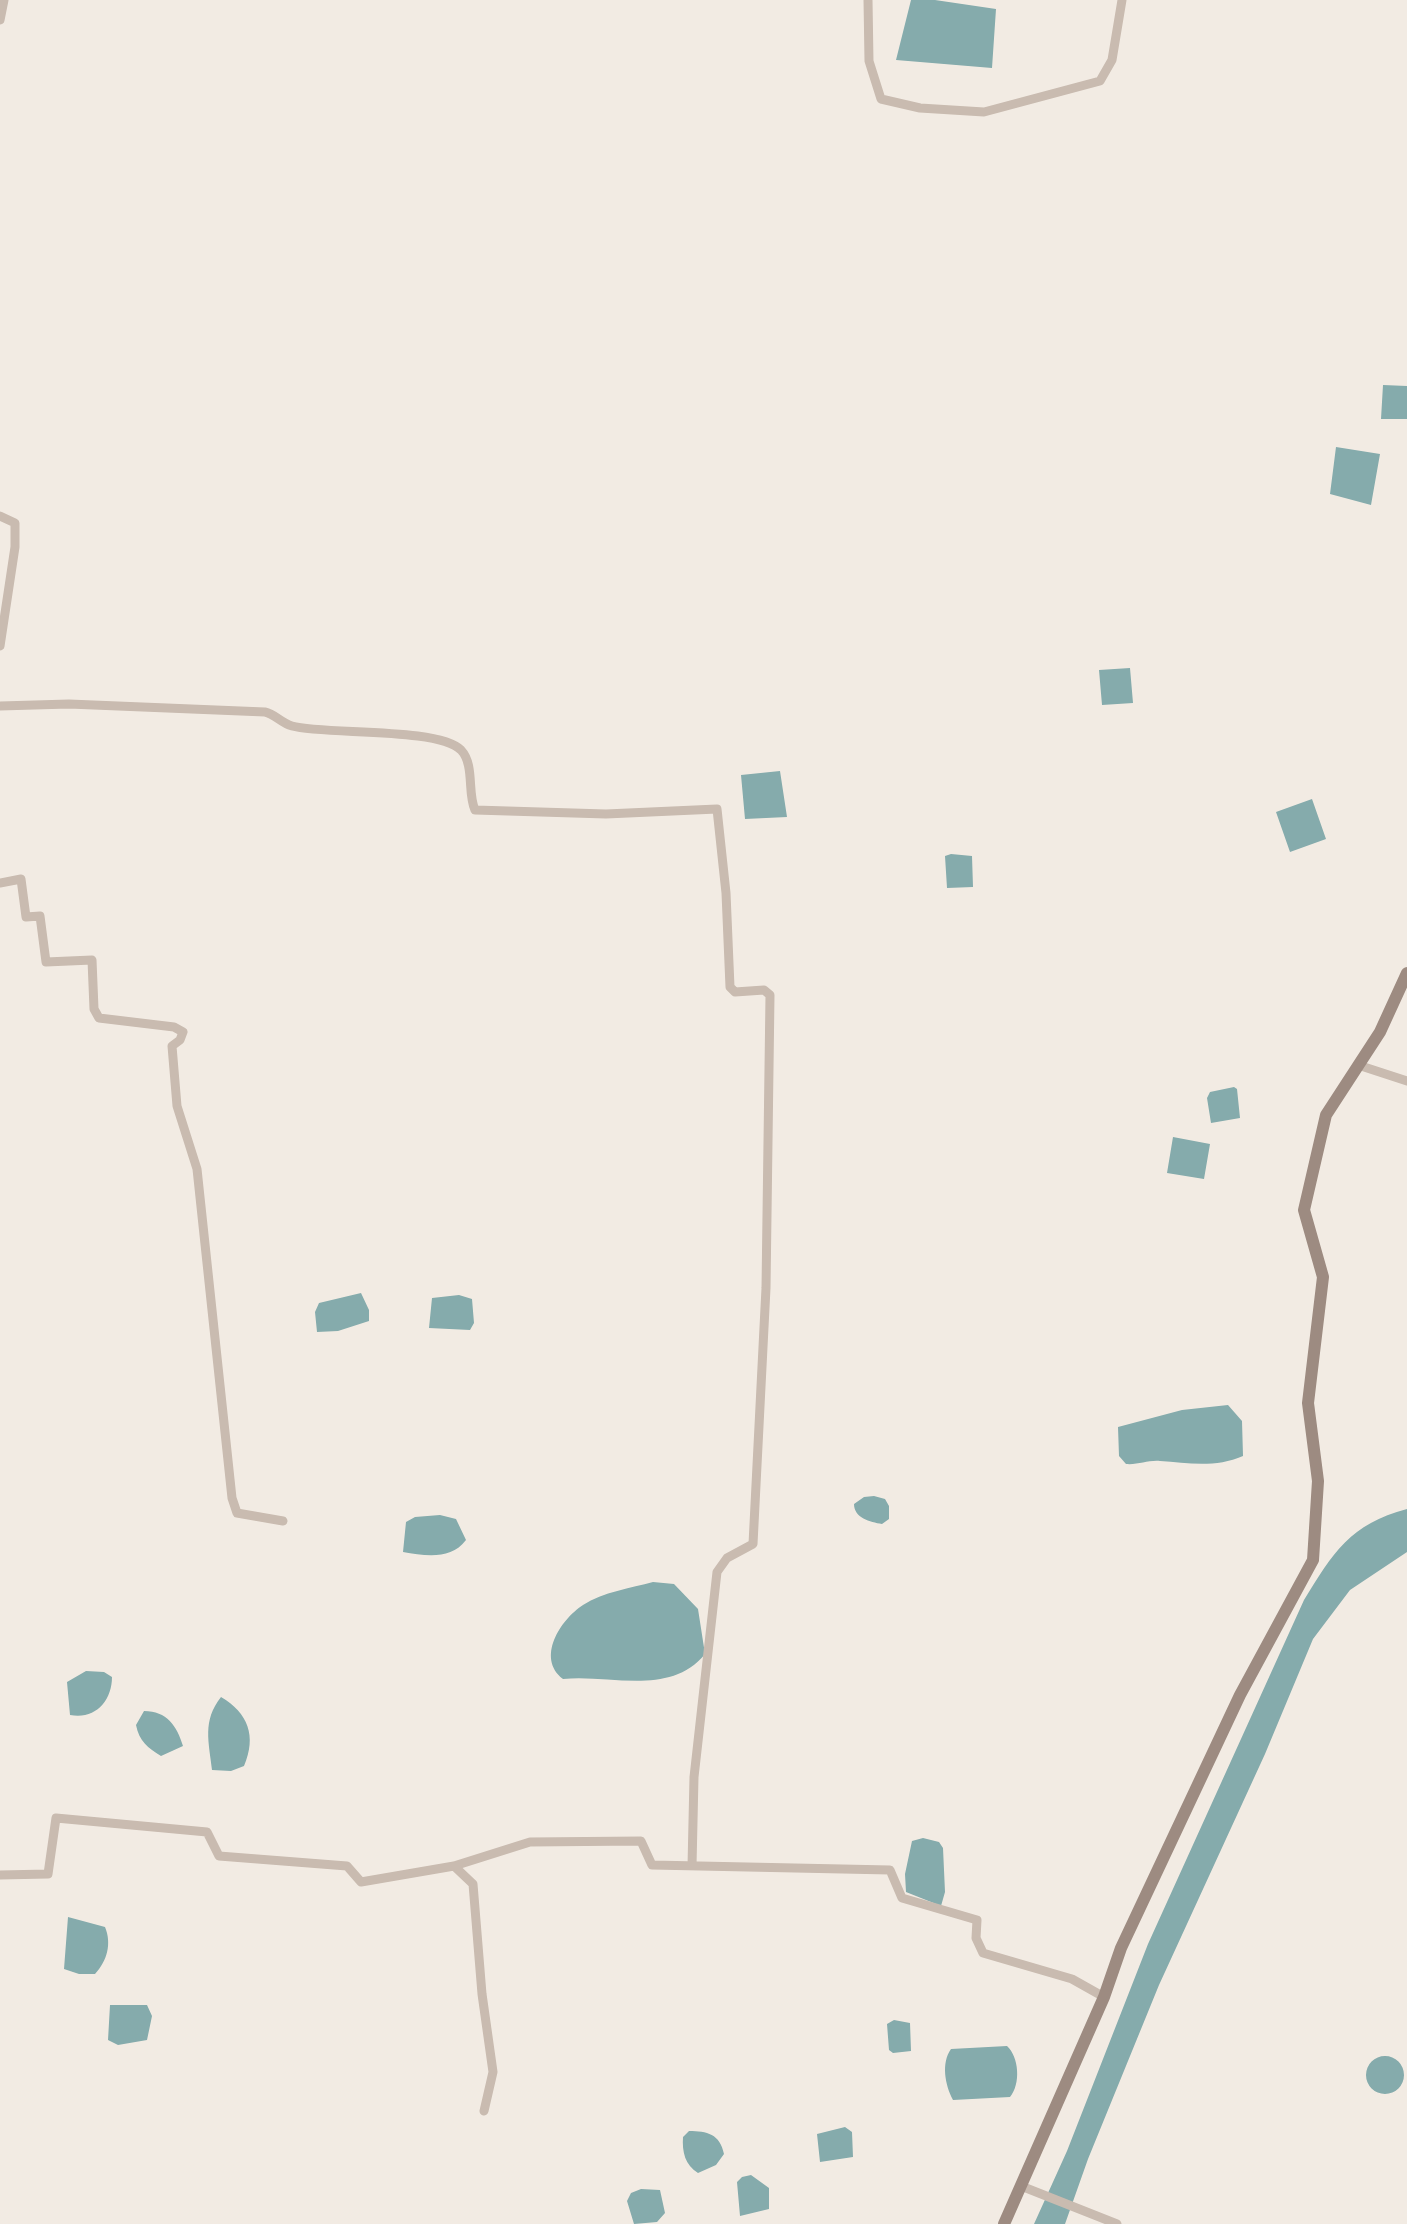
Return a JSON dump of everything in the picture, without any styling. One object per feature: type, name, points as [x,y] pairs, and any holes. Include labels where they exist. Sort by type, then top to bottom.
[{"type":"main road","points":[[1004,2224],[1104,1997],[1120,1948],[1240,1695],[1313,1560],[1318,1481],[1308,1403],[1323,1277],[1304,1210],[1326,1115],[1380,1032],[1407,972]]},
{"type":"street","points":[[0,20],[4,0]]},
{"type":"street","points":[[868,0],[869,61],[881,99],[920,108],[984,112],[1100,80],[1112,60],[1122,0]]},
{"type":"street","points":[[0,516],[15,523],[15,547],[0,646]]},
{"type":"street","points":[[0,706],[69,704],[265,712],[290,726],[374,731],[447,743],[461,750],[468,763],[475,810],[606,814],[717,810],[726,892],[730,988],[735,992],[764,990],[770,995],[766,1288],[753,1544],[727,1558],[718,1572],[694,1777],[692,1866]]},
{"type":"street","points":[[0,883],[21,879],[26,917],[40,916],[46,962],[92,960],[94,1009],[99,1018],[174,1027],[183,1032],[172,1046],[172,1071],[177,1106],[197,1170],[232,1498],[236,1513],[283,1520]]},
{"type":"street","points":[[1358,1065],[1407,1081]]},
{"type":"street","points":[[0,1875],[48,1874],[56,1818],[207,1832],[219,1856],[347,1866],[361,1882],[454,1866],[530,1842],[641,1841],[652,1866],[890,1870],[902,1898],[977,1920],[976,1938],[983,1953],[1072,1979],[1104,1997]]},
{"type":"street","points":[[454,1866],[473,1884],[493,2072],[484,2111]]},
{"type":"street","points":[[1021,2186],[1118,2224]]},
{"type":"water","points":[[911,0],[996,9],[992,68],[896,60]]},
{"type":"water","points":[[1383,385],[1407,386],[1407,419],[1381,419]]},
{"type":"water","points":[[1336,447],[1380,454],[1371,505],[1330,494]]},
{"type":"water","points":[[1130,668],[1133,703],[1102,705],[1099,670]]},
{"type":"water","points":[[780,771],[787,817],[745,819],[741,775]]},
{"type":"water","points":[[1312,799],[1326,839],[1290,852],[1276,812]]},
{"type":"water","points":[[945,856],[972,856],[973,887],[947,888]]},
{"type":"water","points":[[1234,1087],[1240,1118],[1211,1123],[1207,1098],[1210,1092]]},
{"type":"water","points":[[1173,1137],[1210,1144],[1204,1179],[1167,1173]]},
{"type":"water","points":[[361,1293],[369,1310],[369,1321],[338,1331],[317,1332],[315,1312],[319,1303]]},
{"type":"water","points":[[459,1295],[472,1299],[474,1323],[470,1330],[429,1328],[432,1298]]},
{"type":"water","points":[[1228,1405],[1242,1421],[1243,1456],[1212,1463],[1126,1464],[1119,1456],[1118,1427],[1182,1410]]},
{"type":"water","points":[[864,1497],[885,1499],[889,1506],[889,1519],[882,1524],[864,1519],[855,1509],[854,1504]]},
{"type":"water","points":[[1407,1509],[1407,1552],[1350,1590],[1313,1639],[1159,1985],[1065,2224],[1034,2224],[1067,2151],[1148,1944],[1304,1600],[1334,1555],[1357,1532]]},
{"type":"water","points":[[440,1515],[456,1519],[466,1540],[453,1551],[438,1555],[403,1552],[406,1522],[415,1517]]},
{"type":"water","points":[[653,1582],[674,1584],[698,1609],[705,1654],[691,1667],[657,1679],[563,1679],[555,1670],[551,1650],[566,1620],[599,1597]]},
{"type":"water","points":[[86,1671],[104,1672],[112,1677],[109,1694],[94,1712],[70,1715],[67,1682]]},
{"type":"water","points":[[221,1697],[238,1710],[250,1735],[244,1766],[231,1771],[212,1770],[209,1723]]},
{"type":"water","points":[[144,1711],[170,1721],[183,1746],[161,1756],[148,1747],[136,1725]]},
{"type":"water","points":[[923,1838],[939,1842],[943,1848],[945,1892],[941,1906],[906,1892],[905,1874],[912,1841]]},
{"type":"water","points":[[68,1917],[105,1927],[107,1952],[95,1974],[64,1969]]},
{"type":"water","points":[[110,2005],[147,2005],[152,2016],[147,2040],[118,2045],[108,2040]]},
{"type":"water","points":[[894,2020],[910,2023],[911,2051],[889,2050],[887,2024]]},
{"type":"water","points":[[1007,2046],[1017,2071],[1010,2097],[953,2100],[945,2074],[951,2049]]},
{"type":"water","points":[[1385,2056],[1399,2061],[1404,2075],[1399,2089],[1385,2094],[1371,2089],[1366,2075],[1371,2061]]},
{"type":"water","points":[[845,2127],[852,2132],[853,2157],[820,2162],[817,2134]]},
{"type":"water","points":[[689,2131],[716,2138],[724,2154],[716,2165],[698,2173],[690,2166],[683,2143]]},
{"type":"water","points":[[751,2175],[769,2188],[769,2209],[740,2216],[737,2182]]},
{"type":"water","points":[[660,2190],[665,2213],[657,2222],[634,2224],[627,2201],[631,2193]]}]
